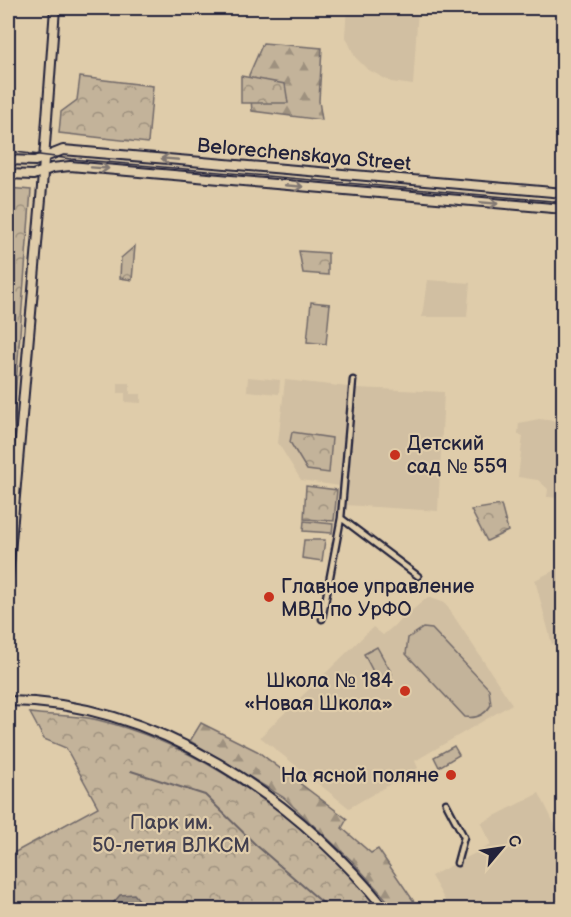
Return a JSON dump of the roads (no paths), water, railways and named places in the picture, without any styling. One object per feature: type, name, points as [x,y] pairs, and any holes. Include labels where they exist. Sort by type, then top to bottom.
[{"type":"street","points":[[8,576],[55,8]]},
{"type":"street","name":"Belorechenskaya Street","points":[[8,160],[44,159],[63,150],[564,193]]},
{"type":"street","name":"Belorechenskaya Street","points":[[8,174],[33,175],[61,166],[103,168],[564,209]]},
{"type":"street","points":[[322,620],[341,518],[353,380]]},
{"type":"street","points":[[341,518],[418,576]]},
{"type":"street","points":[[8,701],[67,706],[102,714],[185,745],[278,803],[344,862],[386,909]]},
{"type":"street","points":[[446,803],[464,837],[457,863]]},
{"type":"water","points":[[134,894],[147,909],[108,909],[120,895]]},
{"type":"waterway","points":[[131,771],[205,795],[256,845],[331,910]]},
{"type":"tram line","points":[[8,151],[71,159],[564,202]]},
{"type":"place","name":"Детский сад № 559","points":[[395,455]]},
{"type":"place","name":"Главное управление МВД по УрФО","points":[[269,597]]},
{"type":"place","name":"Школа № 184 «Новая Школа»","points":[[405,691]]},
{"type":"place","name":"На ясной поляне","points":[[451,775]]},
{"type":"park label","name":"Парк им. 50-летия ВЛКСМ","points":[[171,834]]}]
